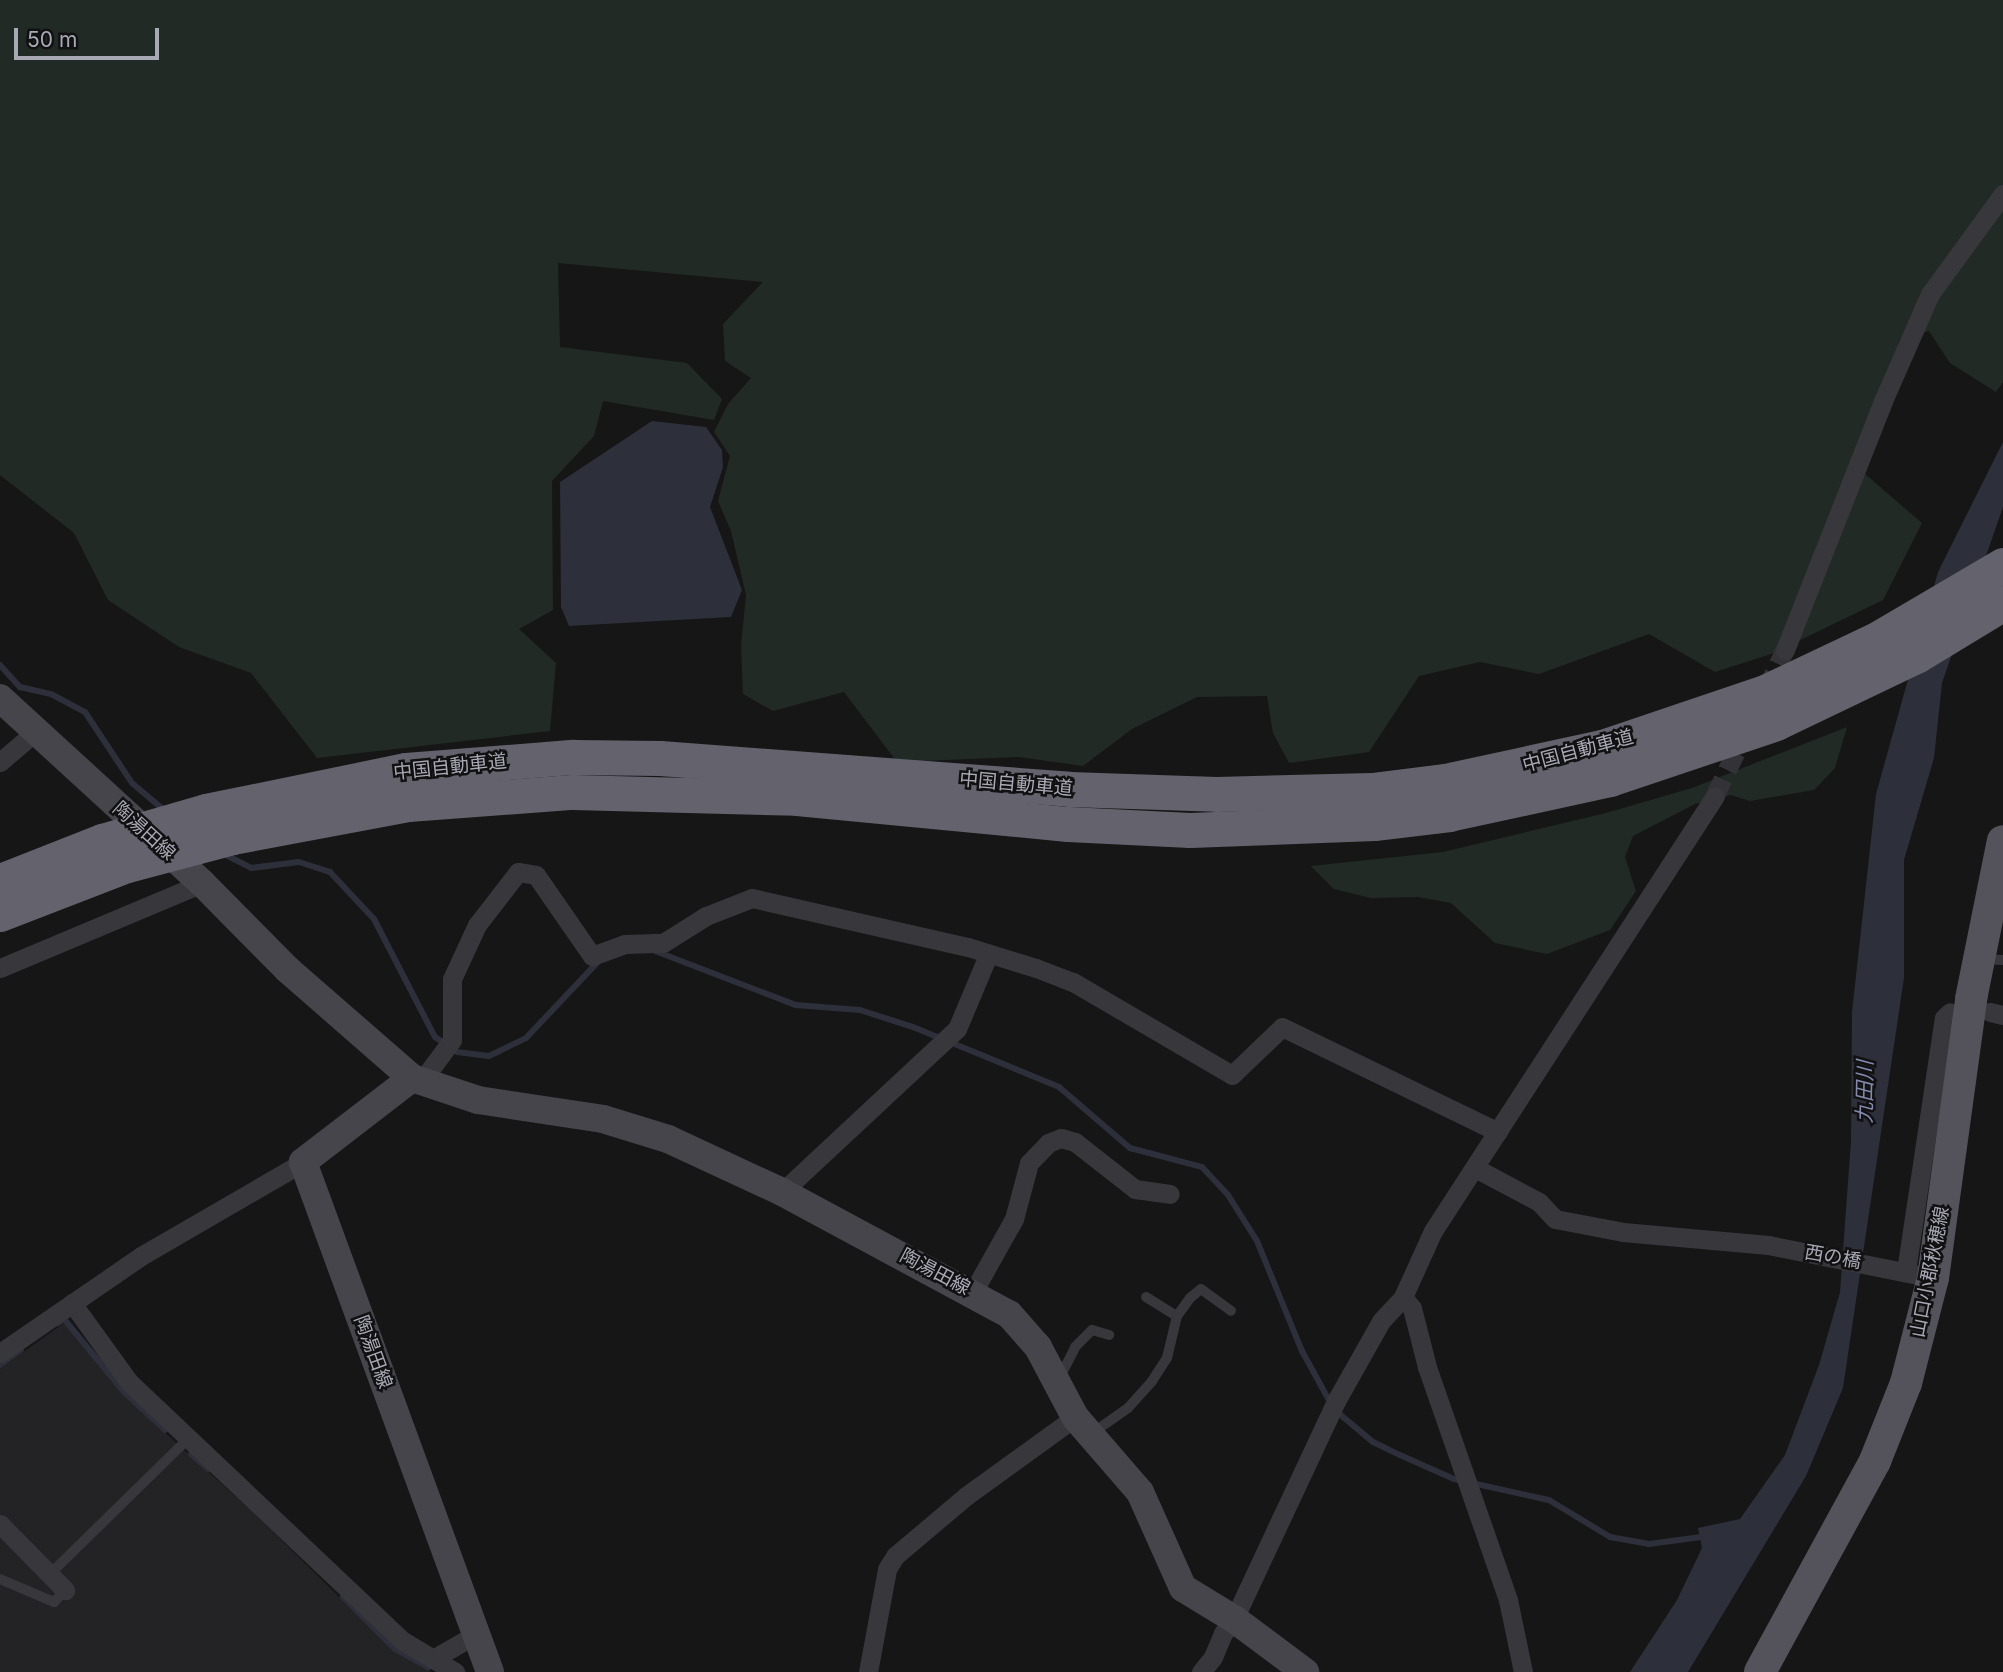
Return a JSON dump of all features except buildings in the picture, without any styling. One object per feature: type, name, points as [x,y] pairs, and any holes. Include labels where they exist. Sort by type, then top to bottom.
[{"type":"highway","name":"中国自動車道","points":[[0,915],[115,853],[206,811],[406,770],[573,757],[789,766],[1069,789],[1216,794],[1372,790],[1521,767],[1602,747],[1767,691],[1837,678],[2003,565]]},
{"type":"highway","name":"中国自動車道","points":[[0,881],[115,853],[232,837],[408,804],[573,792],[797,798],[1068,824],[1189,830],[1374,823],[1528,800],[1610,779],[1697,752],[1837,678],[2003,603]]},
{"type":"main road","name":"陶湯田線","points":[[0,698],[34,732],[202,883],[287,969],[416,1080],[478,1100],[634,1128],[782,1192],[973,1292],[1009,1314],[1038,1347],[1083,1426],[1140,1492],[1183,1588],[1235,1620],[1305,1672]]},
{"type":"main road","name":"山口小郡秋穂線","points":[[1760,1672],[1875,1461],[1906,1383],[1913,1273],[1991,959],[2003,841]]},
{"type":"main road","points":[[303,1162],[416,1080]]},
{"type":"main road","name":"陶湯田線","points":[[303,1162],[490,1672]]},
{"type":"street","points":[[1785,650],[1883,401],[1930,294],[1984,214],[2003,194]]},
{"type":"street","points":[[0,762],[34,732]]},
{"type":"street","points":[[1201,1672],[1213,1657],[1223,1633],[1235,1620],[1336,1401],[1381,1321],[1403,1297],[1433,1231],[1477,1169],[1497,1132],[1715,796]]},
{"type":"street","points":[[416,1080],[448,1047],[452,979],[477,925],[518,872],[536,875],[592,956],[625,944],[663,943],[706,916],[752,898],[989,953],[1073,982],[1232,1074],[1282,1027],[1497,1132]]},
{"type":"street","points":[[0,968],[202,883]]},
{"type":"street","points":[[782,1192],[957,1029],[989,953]]},
{"type":"street","points":[[1913,1273],[1944,1018],[1950,1012]]},
{"type":"street","points":[[973,1292],[1014,1219],[1029,1163],[1048,1143],[1061,1138],[1075,1142],[1135,1189],[1170,1194]]},
{"type":"street","points":[[0,1353],[141,1256],[303,1162]]},
{"type":"street","name":"西の橋","points":[[1477,1169],[1539,1202],[1555,1219],[1623,1232],[1768,1245],[1913,1273]]},
{"type":"street","points":[[1403,1297],[1412,1308],[1426,1367],[1508,1600],[1523,1672]]},
{"type":"street","points":[[72,1303],[129,1382],[403,1641],[451,1671]]},
{"type":"street","points":[[868,1672],[887,1569],[895,1556],[966,1496],[1083,1426]]},
{"type":"street","points":[[0,1524],[65,1590]]},
{"type":"street","points":[[433,1659],[476,1634]]},
{"type":"lane","points":[[1083,1426],[1128,1408],[1152,1381],[1167,1358],[1177,1316],[1201,1289],[1231,1311]]},
{"type":"lane","points":[[1146,1297],[1177,1316]]},
{"type":"lane","points":[[1057,1382],[1075,1347],[1092,1330],[1109,1335]]},
{"type":"lane","points":[[50,1574],[189,1438]]},
{"type":"lane","points":[[0,1579],[54,1602],[65,1590]]},
{"type":"shaded area","points":[[0,0],[2003,0],[2003,382],[1996,392],[1950,363],[1929,331],[1900,339],[1864,473],[1922,523],[1883,600],[1771,654],[1715,672],[1649,634],[1539,674],[1480,662],[1419,676],[1369,752],[1289,763],[1273,733],[1267,696],[1197,697],[1132,729],[1083,766],[1019,757],[897,762],[844,692],[773,711],[743,694],[741,645],[746,595],[731,531],[718,501],[730,456],[714,432],[728,404],[751,378],[725,361],[723,324],[763,282],[558,263],[560,347],[687,363],[722,399],[714,420],[603,401],[594,436],[552,481],[553,610],[519,629],[556,663],[550,731],[317,758],[251,673],[179,647],[108,600],[74,533],[0,475]]},
{"type":"shaded area","points":[[1847,727],[1835,768],[1814,790],[1750,801],[1731,795],[1695,804],[1633,836],[1625,857],[1636,891],[1610,930],[1547,954],[1495,943],[1451,903],[1418,897],[1371,898],[1334,889],[1311,866],[1443,852],[1606,813],[1692,788]]},
{"type":"shaded area","points":[[64,1323],[129,1400],[255,1514],[393,1650],[431,1672],[0,1672],[0,1369]]},
{"type":"water","points":[[652,421],[706,427],[722,450],[723,467],[710,507],[742,590],[731,617],[569,626],[561,607],[560,482]]},
{"type":"water","name":"九田川","points":[[2003,442],[2003,507],[1942,683],[1934,758],[1904,860],[1904,978],[1843,1388],[1806,1476],[1688,1672],[1630,1672],[1677,1600],[1702,1548],[1698,1528],[1740,1519],[1785,1455],[1819,1365],[1840,1292],[1851,1141],[1852,1012],[1876,794],[1938,572]]},
{"type":"waterway","points":[[0,665],[20,687],[51,694],[85,712],[132,783],[164,810]]},
{"type":"waterway","points":[[220,852],[251,868],[299,862],[330,872],[374,919],[435,1037],[457,1052],[489,1056],[526,1038],[597,963]]},
{"type":"waterway","points":[[655,951],[796,1005],[860,1010],[913,1027],[1059,1087],[1130,1148],[1202,1167],[1228,1195],[1257,1241],[1302,1351],[1330,1402]]},
{"type":"waterway","points":[[58,1323],[64,1319],[124,1392],[165,1430]]},
{"type":"waterway","points":[[0,1365],[21,1350]]},
{"type":"waterway","points":[[1336,1411],[1373,1442],[1400,1455],[1454,1479],[1549,1500],[1610,1537],[1649,1544],[1708,1536]]},
{"type":"waterway","points":[[191,1454],[208,1469]]},
{"type":"waterway","points":[[343,1597],[395,1649],[428,1667]]},
{"type":"tunnel","points":[[1766,690],[1785,650]]},
{"type":"tunnel","points":[[1715,796],[1745,733]]}]
